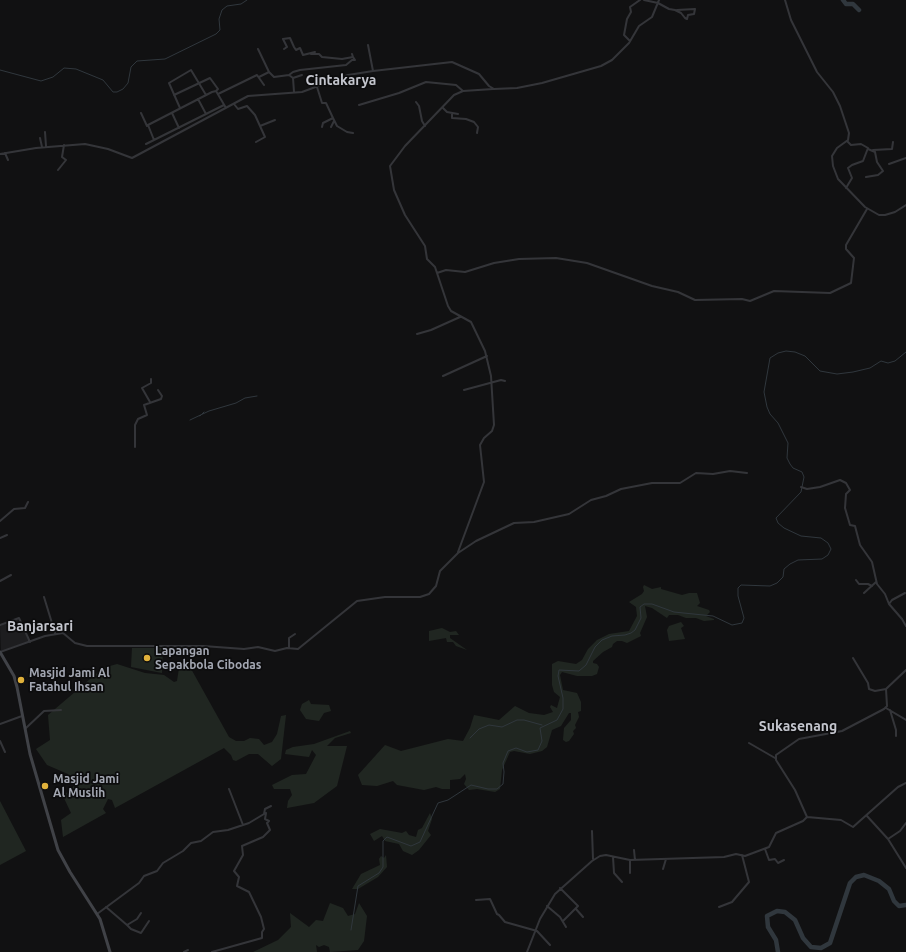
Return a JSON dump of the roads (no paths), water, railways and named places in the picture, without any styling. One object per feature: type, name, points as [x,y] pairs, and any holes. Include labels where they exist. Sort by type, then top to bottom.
[{"type":"main road","points":[[0,652],[15,679],[25,732],[58,850],[67,868],[103,925],[110,952]]},
{"type":"street","points":[[630,41],[624,35],[627,19],[631,12],[630,7],[640,0]]},
{"type":"street","points":[[644,0],[659,2],[669,9],[695,9],[694,14],[688,14],[687,18],[677,10]]},
{"type":"street","points":[[785,0],[791,20],[817,72],[833,92],[840,106],[849,133],[847,141],[837,148],[832,158],[838,179],[867,209],[879,215],[885,216],[900,210],[906,205]]},
{"type":"street","points":[[458,553],[484,484],[485,474],[480,445],[493,428],[492,384],[487,356],[471,322],[460,317],[448,306],[434,266],[427,259],[426,246],[405,215],[394,190],[390,168],[404,146],[443,108],[454,95],[464,91],[517,88],[601,66],[612,60],[630,41],[639,26],[652,16],[659,2]]},
{"type":"street","points":[[258,49],[269,72],[274,77],[289,75],[300,70],[346,65],[352,60],[355,60],[352,55],[342,59],[322,57],[319,54],[303,55],[300,48],[296,50],[290,38],[283,39],[287,47],[284,49]]},
{"type":"street","points":[[368,45],[373,71]]},
{"type":"street","points":[[310,54],[315,52]]},
{"type":"street","points":[[0,154],[46,146],[92,145],[132,158],[249,96],[294,92],[317,87],[348,75],[373,71],[452,62],[479,74],[489,86],[494,89]]},
{"type":"street","points":[[180,108],[169,84],[191,70],[200,82],[206,95]]},
{"type":"street","points":[[218,94],[257,75],[259,77],[269,72]]},
{"type":"street","points":[[289,75],[293,78],[294,92]]},
{"type":"street","points":[[293,78],[302,75]]},
{"type":"street","points":[[259,77],[264,85]]},
{"type":"street","points":[[174,95],[211,78],[218,89],[216,90],[226,108]]},
{"type":"street","points":[[359,105],[399,93],[426,82],[456,85],[464,91]]},
{"type":"street","points":[[317,87],[322,103],[326,103],[337,126],[347,132],[353,133]]},
{"type":"street","points":[[147,126],[216,90]]},
{"type":"street","points":[[198,99],[206,114]]},
{"type":"street","points":[[416,102],[419,106],[422,121],[425,126]]},
{"type":"street","points":[[234,104],[238,109],[247,106],[254,113],[265,137],[256,142]]},
{"type":"street","points":[[146,144],[224,105]]},
{"type":"street","points":[[443,108],[447,112],[458,114]]},
{"type":"street","points":[[172,112],[180,128]]},
{"type":"street","points":[[141,113],[154,140]]},
{"type":"street","points":[[452,114],[452,118],[466,119],[474,122],[478,127],[477,133]]},
{"type":"street","points":[[322,127],[323,123],[334,119]]},
{"type":"street","points":[[330,127],[334,119]]},
{"type":"street","points":[[260,126],[275,120]]},
{"type":"street","points":[[45,132],[46,146]]},
{"type":"street","points":[[40,138],[42,147]]},
{"type":"street","points":[[847,141],[851,145],[861,144],[866,146],[868,150]]},
{"type":"street","points":[[868,150],[892,149],[893,142]]},
{"type":"street","points":[[58,170],[66,160],[62,157],[64,145]]},
{"type":"street","points":[[846,188],[852,178],[848,168],[852,165],[863,162],[868,150]]},
{"type":"street","points":[[866,177],[878,175],[883,172],[873,150]]},
{"type":"street","points":[[5,153],[8,160]]},
{"type":"street","points":[[890,164],[906,158]]},
{"type":"street","points":[[437,273],[446,270],[465,272],[494,263],[519,259],[556,258],[587,263],[652,286],[678,292],[695,300],[751,300],[771,291],[830,293],[849,285],[854,274],[854,258],[846,249],[846,246],[867,209]]},
{"type":"street","points":[[417,334],[431,330],[460,317]]},
{"type":"street","points":[[443,376],[487,356]]},
{"type":"street","points":[[150,402],[142,388],[151,383],[151,379]]},
{"type":"street","points":[[464,390],[504,380]]},
{"type":"street","points":[[135,447],[135,425],[138,419],[146,416],[143,406],[161,399],[162,396],[158,390]]},
{"type":"street","points":[[0,652],[55,633],[65,633],[74,643],[87,646],[203,646],[248,649],[255,647],[275,651],[300,647],[331,620],[357,601],[386,597],[420,597],[429,594],[436,586],[440,570],[458,553],[476,541],[514,523],[537,522],[569,514],[590,500],[606,496],[621,488],[652,483],[680,483],[696,473],[713,474],[730,471],[748,473]]},
{"type":"street","points":[[801,487],[805,489],[820,487],[840,480],[846,483],[850,490],[846,496],[847,518],[850,526],[856,527],[860,545],[872,563],[876,582],[906,626]]},
{"type":"street","points":[[0,521],[14,510],[26,508],[28,502]]},
{"type":"street","points":[[0,538],[7,535]]},
{"type":"street","points":[[0,581],[11,575]]},
{"type":"street","points":[[856,580],[859,584],[868,584],[872,586]]},
{"type":"street","points":[[864,593],[876,582]]},
{"type":"street","points":[[890,603],[905,593]]},
{"type":"street","points":[[44,597],[55,633]]},
{"type":"street","points":[[0,625],[19,618],[30,642]]},
{"type":"street","points":[[289,648],[289,638],[295,634]]},
{"type":"street","points":[[853,658],[868,682],[869,689],[875,692],[886,689],[906,670]]},
{"type":"street","points":[[886,689],[886,708]]},
{"type":"street","points":[[886,708],[906,720]]},
{"type":"street","points":[[775,758],[777,754],[799,739],[842,731],[886,708]]},
{"type":"street","points":[[25,732],[26,727],[43,712],[61,710]]},
{"type":"street","points":[[890,710],[891,718],[896,730],[896,736]]},
{"type":"street","points":[[0,724],[22,716]]},
{"type":"street","points":[[1,742],[5,752]]},
{"type":"street","points":[[749,743],[775,758],[790,780],[807,817]]},
{"type":"street","points":[[527,952],[535,930],[547,906],[560,888],[593,859],[603,855],[630,860],[724,857],[736,854],[747,856],[770,846],[776,833],[803,821],[807,817],[841,820],[853,827],[898,787],[906,783]]},
{"type":"street","points":[[229,789],[243,825]]},
{"type":"street","points":[[212,952],[262,938],[262,932],[264,929],[261,917],[250,894],[237,886],[239,878],[234,870],[243,855],[242,846],[263,837],[270,830],[267,823],[269,821],[265,818],[265,809],[271,806]]},
{"type":"street","points":[[97,914],[139,883],[144,876],[156,871],[163,863],[181,852],[191,843],[201,841],[213,832],[228,830],[243,825],[266,813]]},
{"type":"street","points":[[867,816],[888,839],[906,868]]},
{"type":"street","points":[[888,839],[901,830],[906,823]]},
{"type":"street","points":[[592,831],[593,859]]},
{"type":"street","points":[[765,849],[768,860],[774,859],[778,863],[784,860]]},
{"type":"street","points":[[634,850],[635,860]]},
{"type":"street","points":[[719,907],[730,903],[749,882],[742,855]]},
{"type":"street","points":[[613,857],[614,875],[622,882]]},
{"type":"street","points":[[663,868],[666,858]]},
{"type":"street","points":[[630,860],[630,873]]},
{"type":"street","points":[[560,888],[578,905],[576,909],[563,921]]},
{"type":"street","points":[[476,900],[490,899],[497,914],[500,914],[505,922],[535,930],[550,945]]},
{"type":"street","points":[[547,906],[563,921],[566,927]]},
{"type":"street","points":[[106,907],[131,928],[142,933],[149,921]]},
{"type":"street","points":[[576,909],[583,917]]},
{"type":"street","points":[[127,925],[137,919],[140,913]]},
{"type":"street","points":[[184,952],[188,950]]},
{"type":"waterway","points":[[0,70],[41,81],[53,77],[64,68],[76,69],[103,80],[113,92],[117,92],[123,89],[128,83],[131,67],[137,61],[165,59],[216,34],[220,30],[219,19],[222,10],[227,6],[241,4],[247,0]]},
{"type":"waterway","points":[[843,0],[846,4],[853,4],[859,10]]},
{"type":"waterway","points":[[351,930],[358,886],[379,873],[383,867],[383,841],[387,837],[411,846],[420,842],[438,803],[448,800],[471,785],[488,789],[497,789],[503,784],[503,763],[508,751],[516,748],[527,752],[538,750],[542,741],[540,728],[557,720],[563,709],[563,698],[558,676],[559,670],[579,671],[586,665],[595,647],[602,640],[612,636],[625,635],[635,630],[641,618],[640,607],[644,604],[652,604],[674,612],[713,616],[732,625],[742,623],[744,618],[738,596],[738,588],[741,585],[770,586],[777,583],[783,577],[784,569],[790,564],[798,560],[822,559],[828,555],[831,549],[828,543],[821,538],[801,536],[784,528],[778,523],[776,518],[801,492],[804,477],[802,472],[793,468],[790,464],[787,458],[788,443],[778,423],[770,414],[767,407],[764,392],[770,358],[778,353],[786,351],[795,352],[805,356],[820,371],[837,374],[870,368],[881,361],[888,363],[895,361],[906,352]]},
{"type":"waterway","points":[[190,420],[209,411],[236,403],[245,398],[257,396]]},
{"type":"waterway","points":[[200,416],[204,412]]},
{"type":"waterway","points":[[470,738],[479,729],[489,725],[502,727],[517,720],[524,720],[542,725]]},
{"type":"waterway","points":[[778,952],[776,940],[768,927],[767,916],[777,911],[785,912],[795,920],[803,938],[811,947],[821,948],[830,943],[850,883],[856,877],[864,875],[879,881],[889,889],[894,901],[899,906],[906,905]]},
{"type":"place","name":"Lapangan Sepakbola Cibodas","points":[[147,658]]},
{"type":"place","name":"Masjid Jami Al Fatahul Ihsan","points":[[21,680]]},
{"type":"place","name":"Masjid Jami Al Muslih","points":[[45,786]]},
{"type":"district","name":"Cintakarya","points":[[341,80]]},
{"type":"district","name":"Banjarsari","points":[[40,626]]},
{"type":"district","name":"Sukasenang","points":[[798,726]]}]
